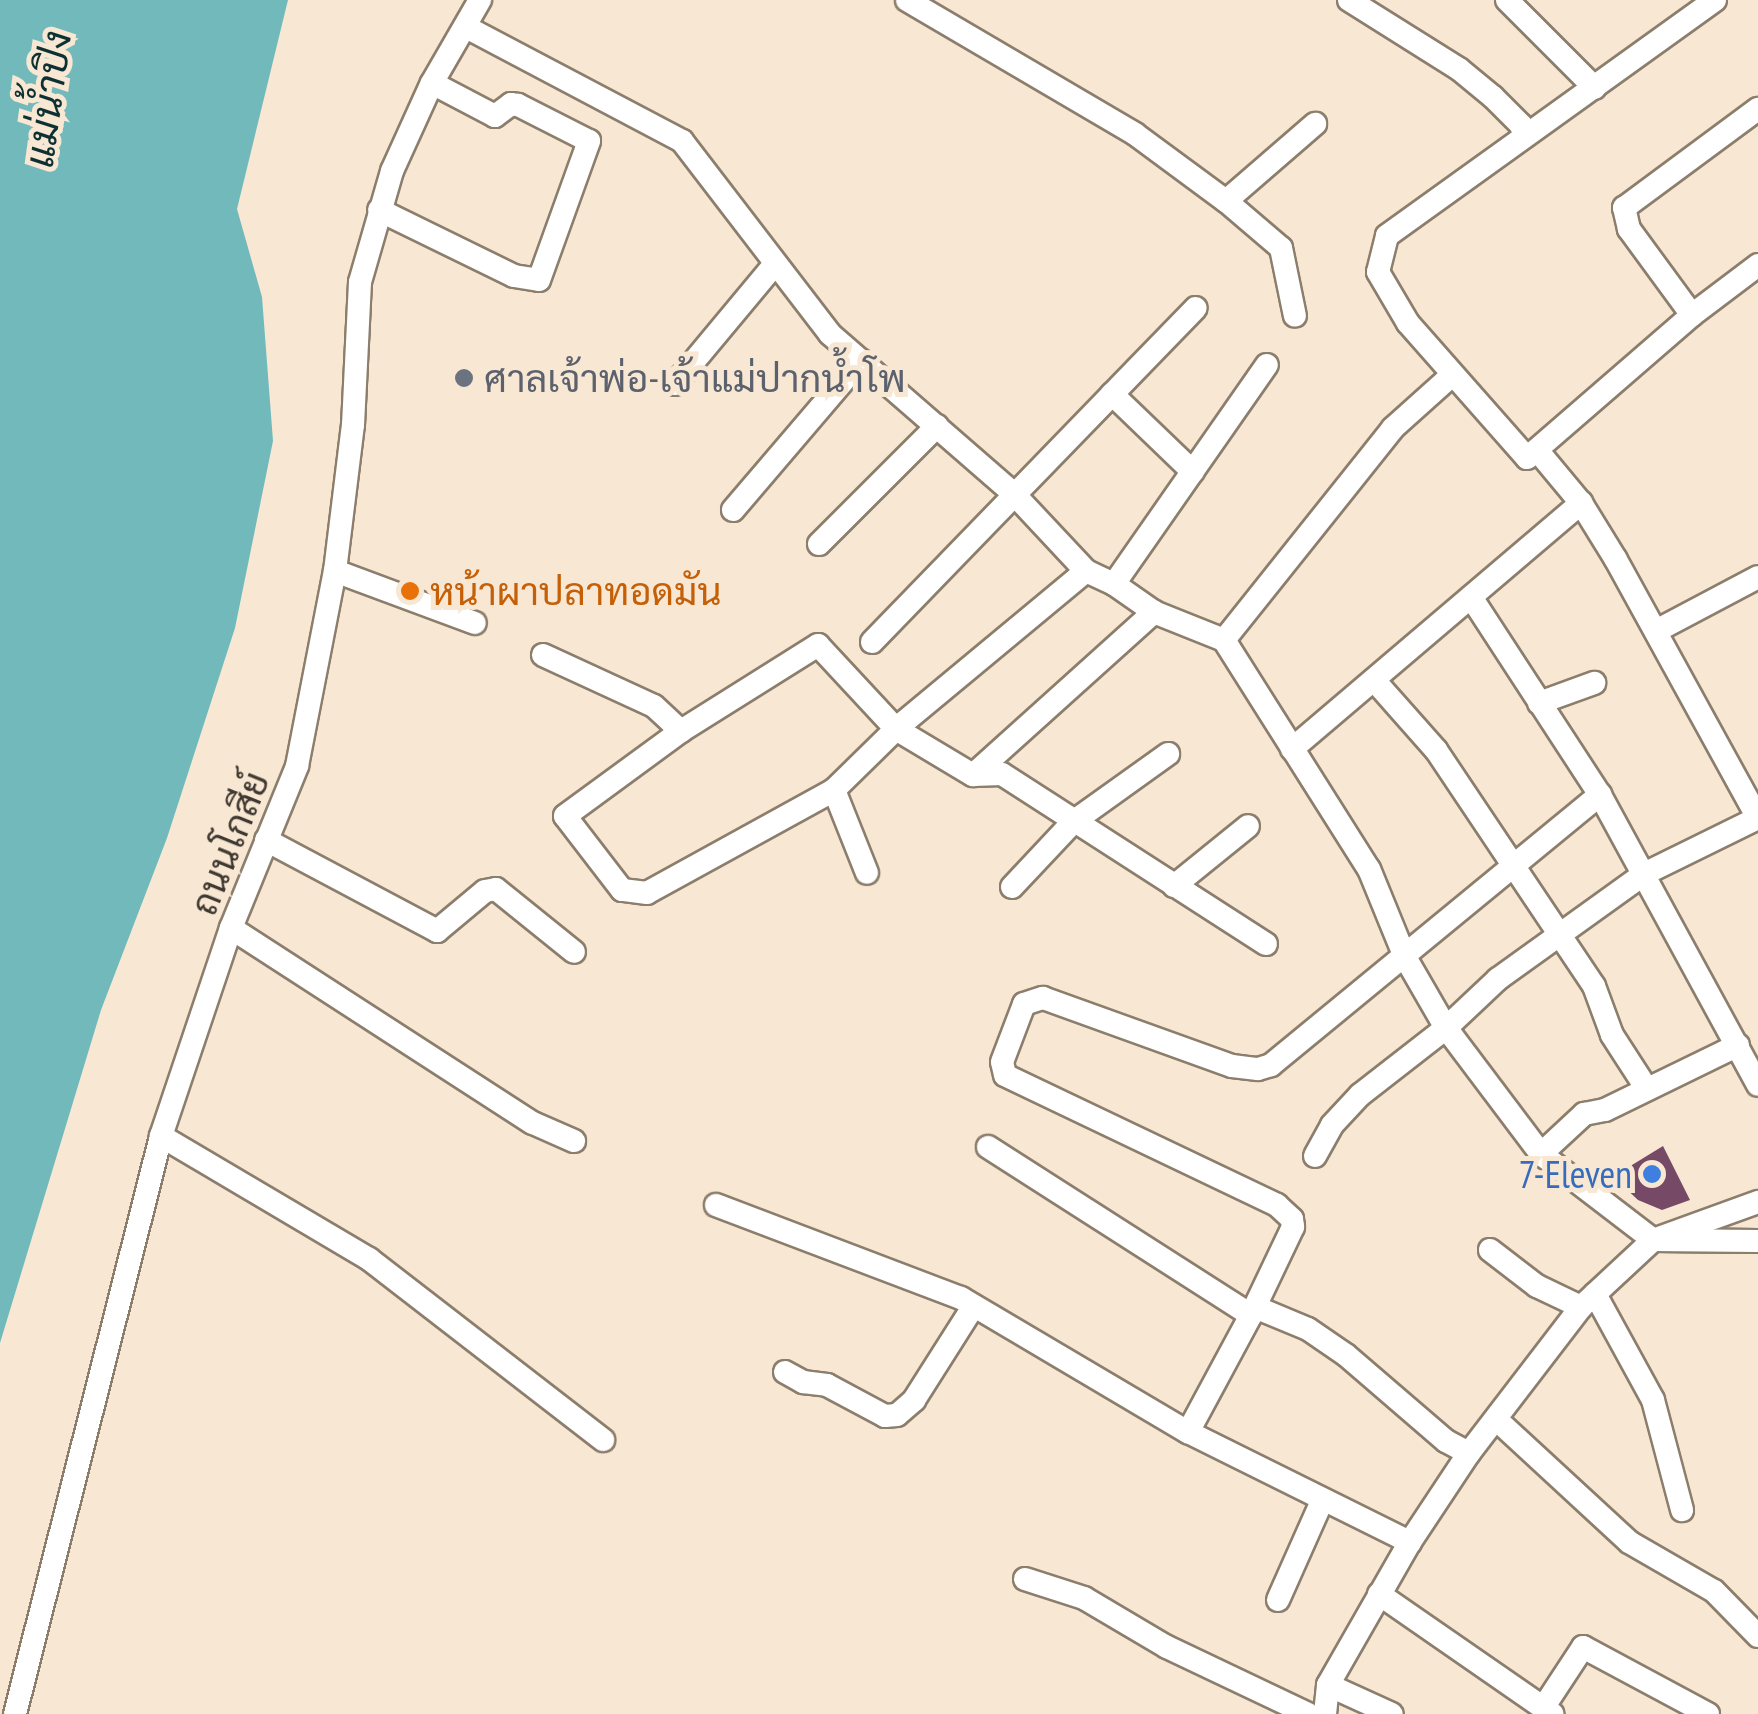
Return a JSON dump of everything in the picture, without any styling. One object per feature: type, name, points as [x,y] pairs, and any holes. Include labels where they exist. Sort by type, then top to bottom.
[{"type":"street","name":"ถนนโกสีย์","points":[[15,1714],[160,1136],[231,928],[297,766],[336,571],[353,425],[360,282],[379,210],[432,83],[480,0]]},
{"type":"street","points":[[908,0],[1135,134],[1226,201],[1280,248],[1295,316]]},
{"type":"street","points":[[1349,0],[1459,69],[1494,97],[1521,125],[1524,134]]},
{"type":"street","points":[[1507,0],[1595,88]]},
{"type":"street","points":[[1715,0],[1682,9],[1595,88],[1524,134],[1387,236],[1378,272],[1408,323],[1526,458],[1692,316],[1758,265]]},
{"type":"street","points":[[466,27],[682,141],[774,266],[830,334],[1013,493],[1086,571],[1114,584],[1154,612],[1224,640],[1369,868],[1405,957],[1446,1028],[1541,1154],[1653,1240],[1758,1240]]},
{"type":"street","points":[[379,210],[514,276],[540,280],[589,142],[518,105],[510,104],[495,116],[432,83]]},
{"type":"street","points":[[1692,316],[1629,229],[1624,208],[1758,110]]},
{"type":"street","points":[[1226,201],[1315,124]]},
{"type":"street","points":[[675,384],[774,266]]},
{"type":"street","points":[[872,642],[1196,308]]},
{"type":"street","points":[[733,510],[861,360]]},
{"type":"street","points":[[1114,584],[1267,365]]},
{"type":"street","points":[[1224,640],[1394,428],[1451,376]]},
{"type":"street","points":[[1112,394],[1193,472]]},
{"type":"street","points":[[819,544],[937,426]]},
{"type":"street","points":[[1315,1156],[1332,1124],[1360,1095],[1446,1028],[1498,979],[1644,874],[1758,818],[1656,631],[1580,503],[1537,450]]},
{"type":"street","points":[[1292,749],[1580,503]]},
{"type":"street","points":[[336,571],[476,623]]},
{"type":"street","points":[[1086,571],[896,728],[834,790],[647,893],[622,890],[564,816],[682,731],[818,645],[896,728],[973,774],[1002,774],[1266,944]]},
{"type":"street","points":[[1656,631],[1758,577]]},
{"type":"street","points":[[1471,597],[1600,795],[1758,1085]]},
{"type":"street","points":[[973,774],[1154,612]]},
{"type":"street","points":[[543,656],[654,706],[682,731]]},
{"type":"street","points":[[1374,680],[1436,750],[1594,986],[1612,1035],[1647,1089]]},
{"type":"street","points":[[1539,703],[1594,683]]},
{"type":"street","points":[[1012,887],[1073,822],[1168,754]]},
{"type":"street","points":[[834,790],[867,873]]},
{"type":"street","points":[[1188,1432],[1253,1311],[1293,1227],[1292,1219],[1277,1205],[1005,1075],[1002,1062],[1024,1004],[1044,998],[1232,1066],[1258,1069],[1271,1065],[1600,795]]},
{"type":"street","points":[[1174,886],[1248,826]]},
{"type":"street","points":[[266,840],[436,930],[485,891],[496,889],[574,952]]},
{"type":"street","points":[[231,928],[534,1122],[574,1141]]},
{"type":"street","points":[[1541,1154],[1584,1114],[1605,1110],[1738,1046]]},
{"type":"street","points":[[160,1136],[369,1258],[603,1440]]},
{"type":"street","points":[[988,1148],[1253,1311],[1308,1329],[1346,1355],[1446,1441],[1470,1453]]},
{"type":"street","points":[[1325,1714],[1328,1685],[1410,1542],[1470,1453],[1588,1301],[1653,1240],[1758,1202]]},
{"type":"street","points":[[716,1206],[962,1298],[1188,1432],[1410,1542]]},
{"type":"street","points":[[1490,1250],[1537,1286],[1588,1301],[1653,1400],[1682,1510]]},
{"type":"street","points":[[786,1372],[803,1382],[826,1385],[885,1416],[897,1415],[914,1400],[972,1307]]},
{"type":"street","points":[[1498,1420],[1630,1542],[1714,1591],[1758,1636]]},
{"type":"street","points":[[1278,1600],[1322,1501]]},
{"type":"street","points":[[1025,1579],[1084,1598],[1166,1647],[1308,1714]]},
{"type":"street","points":[[1379,1594],[1547,1711],[1583,1648],[1708,1714]]},
{"type":"street","points":[[1328,1685],[1392,1714]]},
{"type":"water","name":"แม่น้ำปิง","points":[[0,0],[288,0],[237,209],[262,297],[273,441],[235,628],[167,838],[101,1010],[0,1343]]},
{"type":"building","name":"7-Eleven","points":[[1663,1146],[1690,1200],[1662,1210],[1638,1200],[1620,1183],[1632,1165]]},
{"type":"place","name":"ศาลเจ้าพ่อ-เจ้าแม่ปากน้ำโพ","points":[[464,378]]},
{"type":"place","name":"หน้าผาปลาทอดมัน","points":[[410,591]]},
{"type":"place","name":"7-Eleven","points":[[1652,1174]]}]
